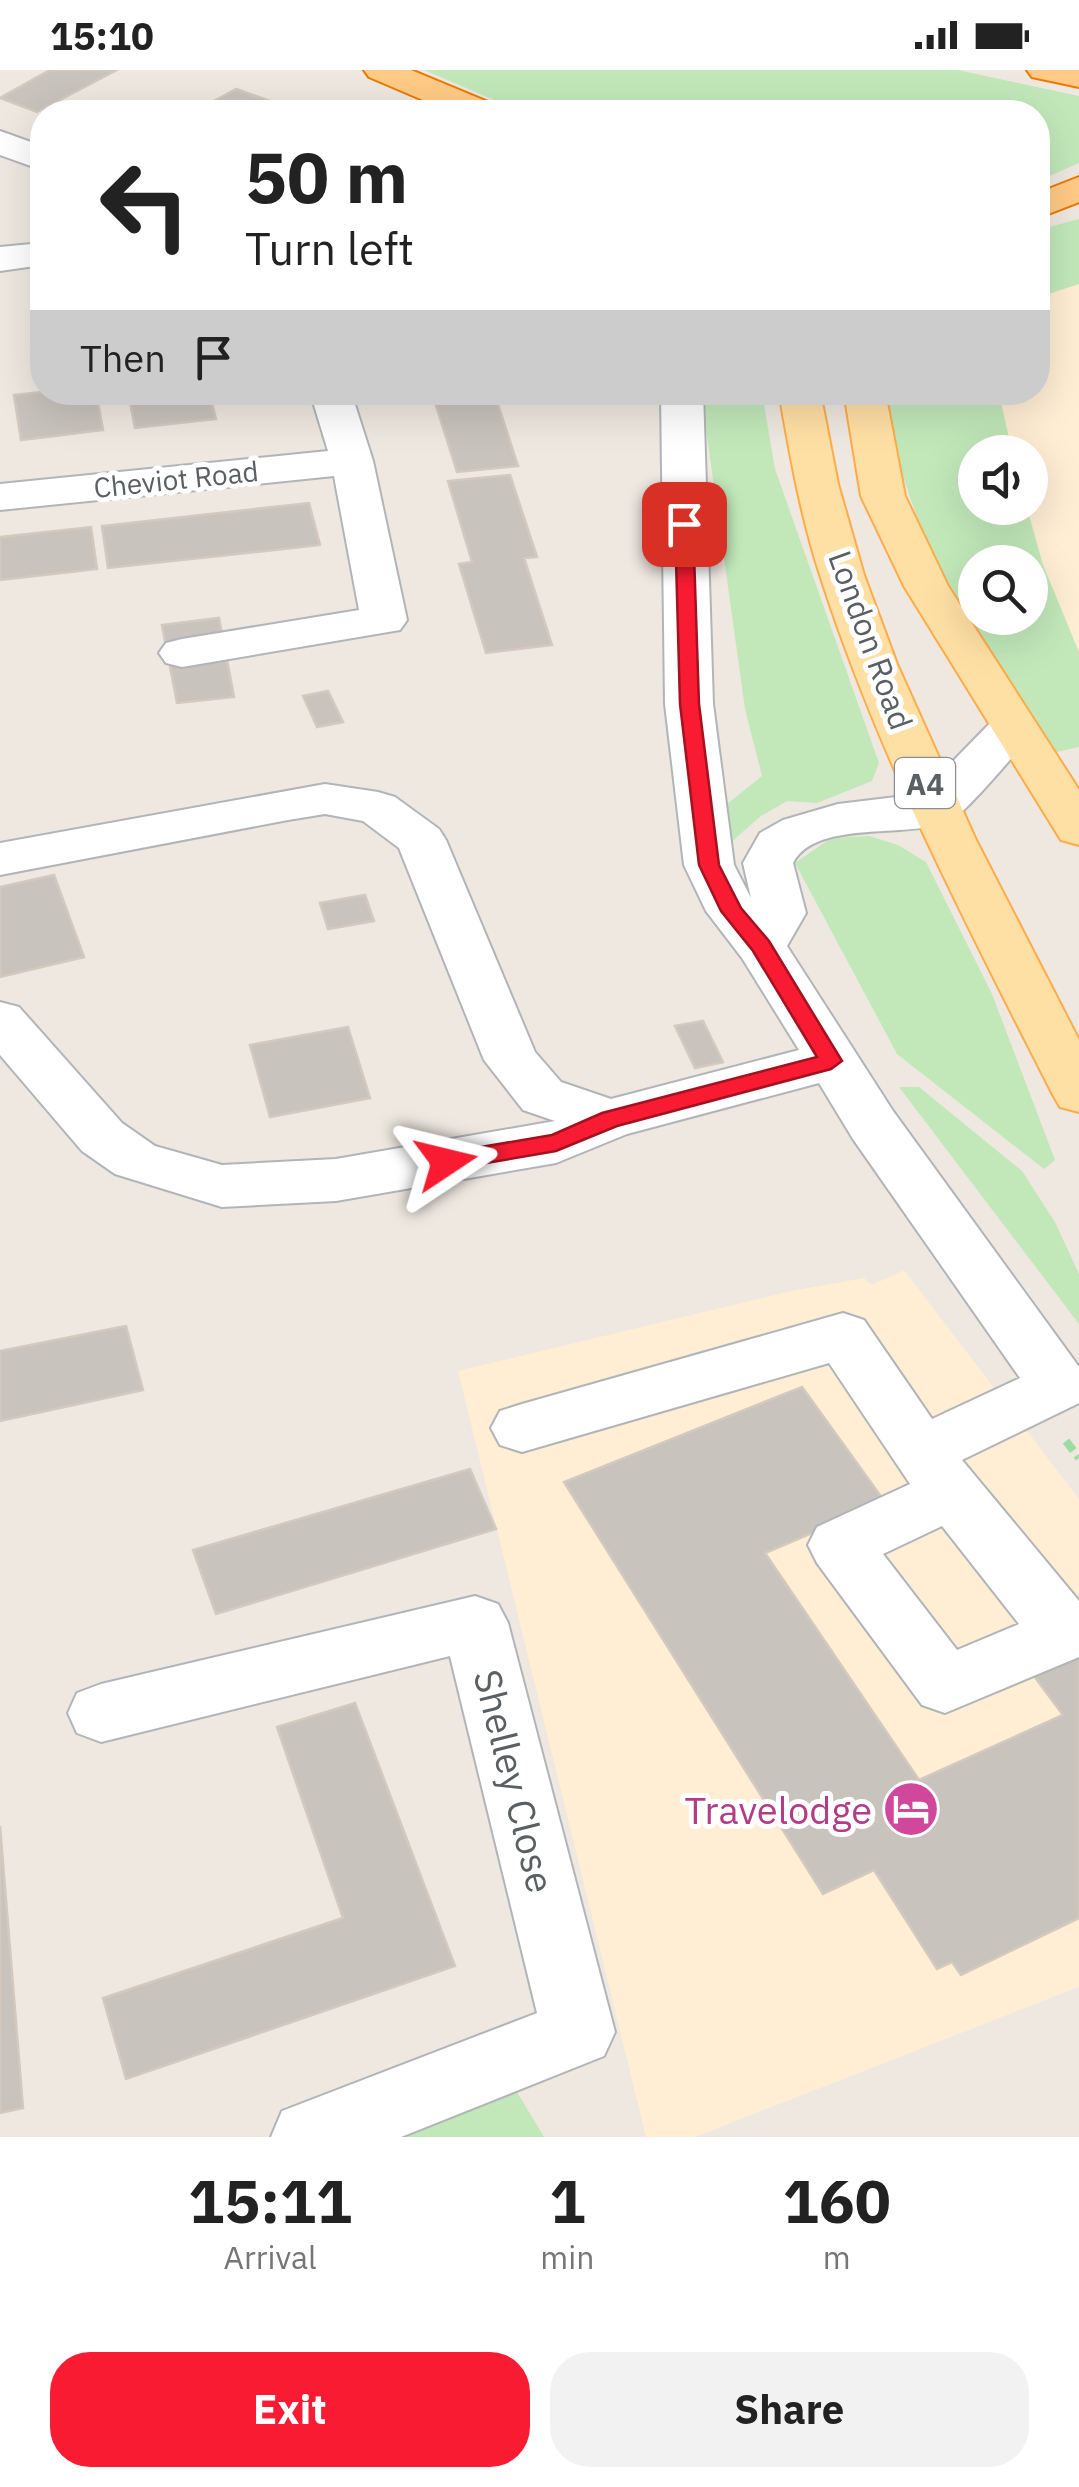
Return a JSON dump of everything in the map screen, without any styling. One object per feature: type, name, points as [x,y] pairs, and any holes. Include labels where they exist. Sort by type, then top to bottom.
[{"type":"highway","points":[[380,70],[451,100]]},
{"type":"highway","points":[[1053,204],[1079,188]]},
{"type":"main road","name":"London Road","points":[[801,405],[808,458],[852,597],[936,808],[1079,1093]]},
{"type":"main road","name":"London Road","points":[[866,405],[884,496],[926,586],[1079,829]]},
{"type":"street","points":[[0,142],[30,153]]},
{"type":"street","points":[[0,259],[30,255]]},
{"type":"street","points":[[182,653],[384,620],[352,461],[334,405]]},
{"type":"street","points":[[522,1428],[843,1336],[937,1473],[1072,1630],[945,1686],[840,1545],[937,1473],[1059,1386],[831,1061],[761,946],[732,911],[709,865],[690,704],[682,405]]},
{"type":"street","name":"Cheviot Road","points":[[0,497],[352,461]]},
{"type":"street","points":[[761,946],[780,913],[768,863],[778,844],[801,831],[838,820],[936,808],[1013,728]]},
{"type":"street","points":[[0,859],[288,804],[325,800],[378,808],[421,840],[511,1060],[542,1096],[610,1119]]},
{"type":"street","points":[[0,1020],[102,1137],[136,1160],[222,1186],[336,1180],[556,1143],[610,1119],[831,1061]]},
{"type":"street","name":"Shelley Close","points":[[102,1714],[475,1623],[578,2032],[309,2137]]},
{"type":"shaded area","points":[[1079,284],[1079,652],[1048,577],[1048,545],[1037,545],[1032,525],[1048,525],[1048,435],[1008,435],[1000,405],[1050,405],[1050,293]]},
{"type":"shaded area","points":[[904,1270],[1079,1499],[1079,1987],[695,2137],[646,2137],[458,1371],[791,1291],[864,1278],[872,1285]]},
{"type":"green space","points":[[424,70],[958,70],[1079,96],[1079,163],[1050,176],[1050,100],[494,100]]},
{"type":"green space","points":[[1079,219],[1079,284],[1050,293],[1050,227]]},
{"type":"green space","points":[[703,405],[764,405],[775,469],[879,763],[872,781],[817,803],[787,801],[761,816],[730,843],[712,816],[762,776],[745,709]]},
{"type":"green space","points":[[890,405],[1002,405],[1008,435],[958,435],[958,525],[1032,525],[1037,545],[958,545],[958,600],[909,494]]},
{"type":"green space","points":[[1048,577],[1079,652],[1079,747],[1056,752],[979,635],[1048,635]]},
{"type":"green space","points":[[869,836],[898,845],[926,862],[992,994],[1055,1160],[1044,1169],[897,1054],[795,863],[831,838]]},
{"type":"green space","points":[[899,1087],[919,1087],[1022,1171],[1055,1222],[1079,1274],[1079,1324]]},
{"type":"green space","points":[[511,2082],[544,2137],[348,2137]]},
{"type":"building","points":[[50,70],[117,70],[60,100],[30,100],[30,109],[0,98]]},
{"type":"building","points":[[236,89],[268,100],[216,100]]},
{"type":"building","points":[[30,393],[30,405],[98,405],[103,430],[21,440],[14,395]]},
{"type":"building","points":[[131,405],[212,405],[216,419],[135,428]]},
{"type":"building","points":[[436,405],[498,405],[518,466],[457,472]]},
{"type":"building","points":[[510,475],[537,557],[524,558],[552,645],[486,653],[459,564],[472,562],[448,481]]},
{"type":"building","points":[[309,503],[320,545],[108,568],[102,526]]},
{"type":"building","points":[[91,527],[97,569],[0,580],[0,537]]},
{"type":"building","points":[[219,618],[234,697],[177,703],[162,625]]},
{"type":"building","points":[[328,691],[343,722],[317,727],[303,696]]},
{"type":"building","points":[[54,875],[84,957],[0,977],[0,887]]},
{"type":"building","points":[[365,895],[374,921],[328,929],[320,903]]},
{"type":"building","points":[[703,1021],[723,1062],[695,1068],[675,1026]]},
{"type":"building","points":[[348,1027],[370,1098],[270,1117],[250,1045]]},
{"type":"building","points":[[126,1326],[143,1390],[0,1421],[0,1351]]},
{"type":"building","points":[[802,1387],[885,1502],[765,1553],[919,1780],[1063,1715],[1034,1676],[1079,1656],[1079,1918],[961,1975],[952,1962],[937,1969],[874,1870],[823,1894],[564,1482]]},
{"type":"building","points":[[470,1469],[496,1529],[216,1614],[193,1550]]},
{"type":"building","points":[[355,1703],[455,1966],[126,2079],[103,1998],[343,1918],[277,1727]]},
{"type":"building","points":[[0,1826],[23,2108],[0,2113]]},
{"type":"place","name":"Travelodge","points":[[911,1809]]},
{"type":"route","points":[[446,1162],[556,1143],[610,1119],[831,1061],[761,946],[732,911],[709,865],[690,704],[684,524]]}]
